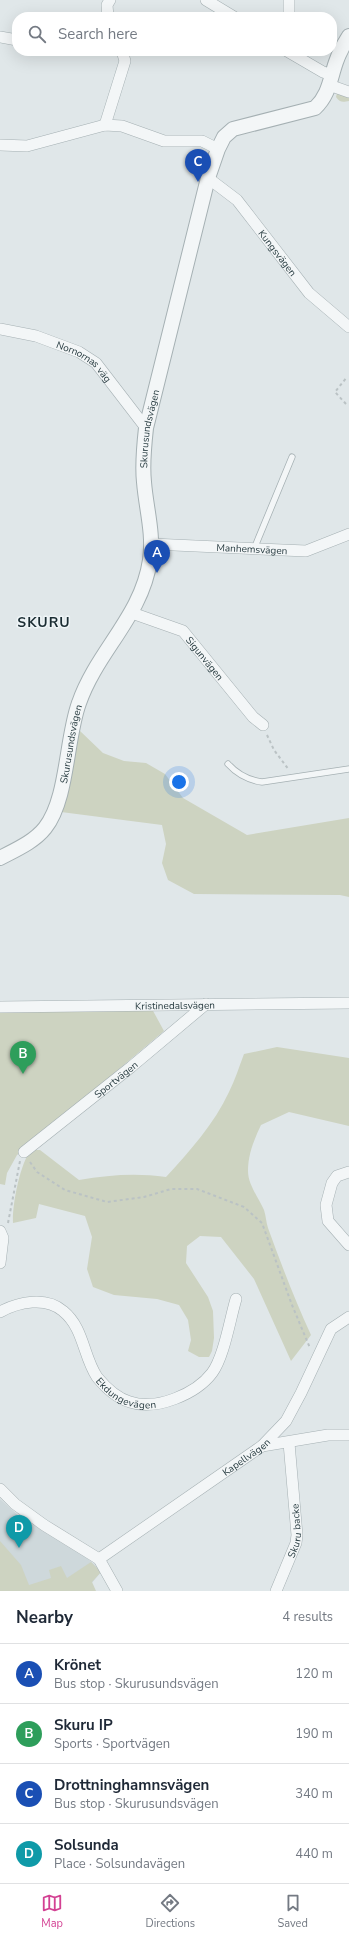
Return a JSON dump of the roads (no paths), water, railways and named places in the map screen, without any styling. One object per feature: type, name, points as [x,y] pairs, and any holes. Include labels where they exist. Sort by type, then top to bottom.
[{"type":"street","points":[[108,12],[107,5],[110,0]]},
{"type":"street","points":[[206,0],[226,12]]},
{"type":"street","points":[[289,0],[289,12]]},
{"type":"street","name":"Skurusundsvägen","points":[[0,858],[28,843],[45,828],[55,810],[61,791],[78,703],[93,672],[132,613],[142,593],[148,572],[152,544],[144,482],[143,454],[146,428],[208,178],[218,148],[224,137],[233,129],[315,108],[322,101],[331,80],[336,62],[349,36]]},
{"type":"street","points":[[0,37],[12,39]]},
{"type":"street","points":[[105,125],[125,61],[124,56]]},
{"type":"street","points":[[296,56],[323,72],[331,80],[349,92]]},
{"type":"street","points":[[0,145],[27,146],[105,125],[122,126],[164,141],[202,141],[218,148]]},
{"type":"street","name":"Kungsvägen","points":[[208,178],[237,200],[309,293],[349,327]]},
{"type":"street","name":"Nornornas väg","points":[[0,329],[36,336],[78,352],[96,363],[146,428]]},
{"type":"street","name":"Manhemsvägen","points":[[152,544],[306,551],[349,534]]},
{"type":"street","name":"Sigunvägen","points":[[132,613],[183,631],[253,717],[262,725]]},
{"type":"street","name":"Kristinedalsvägen","points":[[0,1007],[349,1003]]},
{"type":"street","name":"Sportvägen","points":[[24,1152],[131,1067],[206,1004]]},
{"type":"street","points":[[349,1172],[338,1176],[332,1183],[326,1205],[328,1221],[349,1245]]},
{"type":"street","points":[[0,1263],[2,1254],[1,1233]]},
{"type":"street","name":"Ekdungevägen","points":[[0,1311],[15,1305],[32,1302],[46,1302],[62,1309],[74,1322],[97,1376],[108,1390],[132,1403],[159,1404],[188,1393],[201,1384],[212,1373],[220,1358],[236,1299]]},
{"type":"street","name":"Kapellvägen","points":[[99,1559],[262,1446],[286,1421],[331,1329],[349,1317]]},
{"type":"street","points":[[262,1446],[289,1443],[328,1435],[349,1435]]},
{"type":"street","name":"Skuru backe","points":[[276,1591],[296,1543],[289,1443]]},
{"type":"street","points":[[0,1489],[16,1504],[44,1525],[99,1559],[117,1591]]},
{"type":"lane","points":[[254,549],[292,457]]},
{"type":"lane","points":[[228,764],[235,772],[250,780],[262,782],[349,769]]},
{"type":"place","name":"Drottninghamnsvägen","points":[[198,182]]},
{"type":"place","name":"Krönet","points":[[157,573]]},
{"type":"place","name":"Skuru IP","points":[[23,1074]]},
{"type":"place","name":"Solsunda","points":[[19,1548]]},
{"type":"district","name":"SKURU","points":[[44,622]]}]
